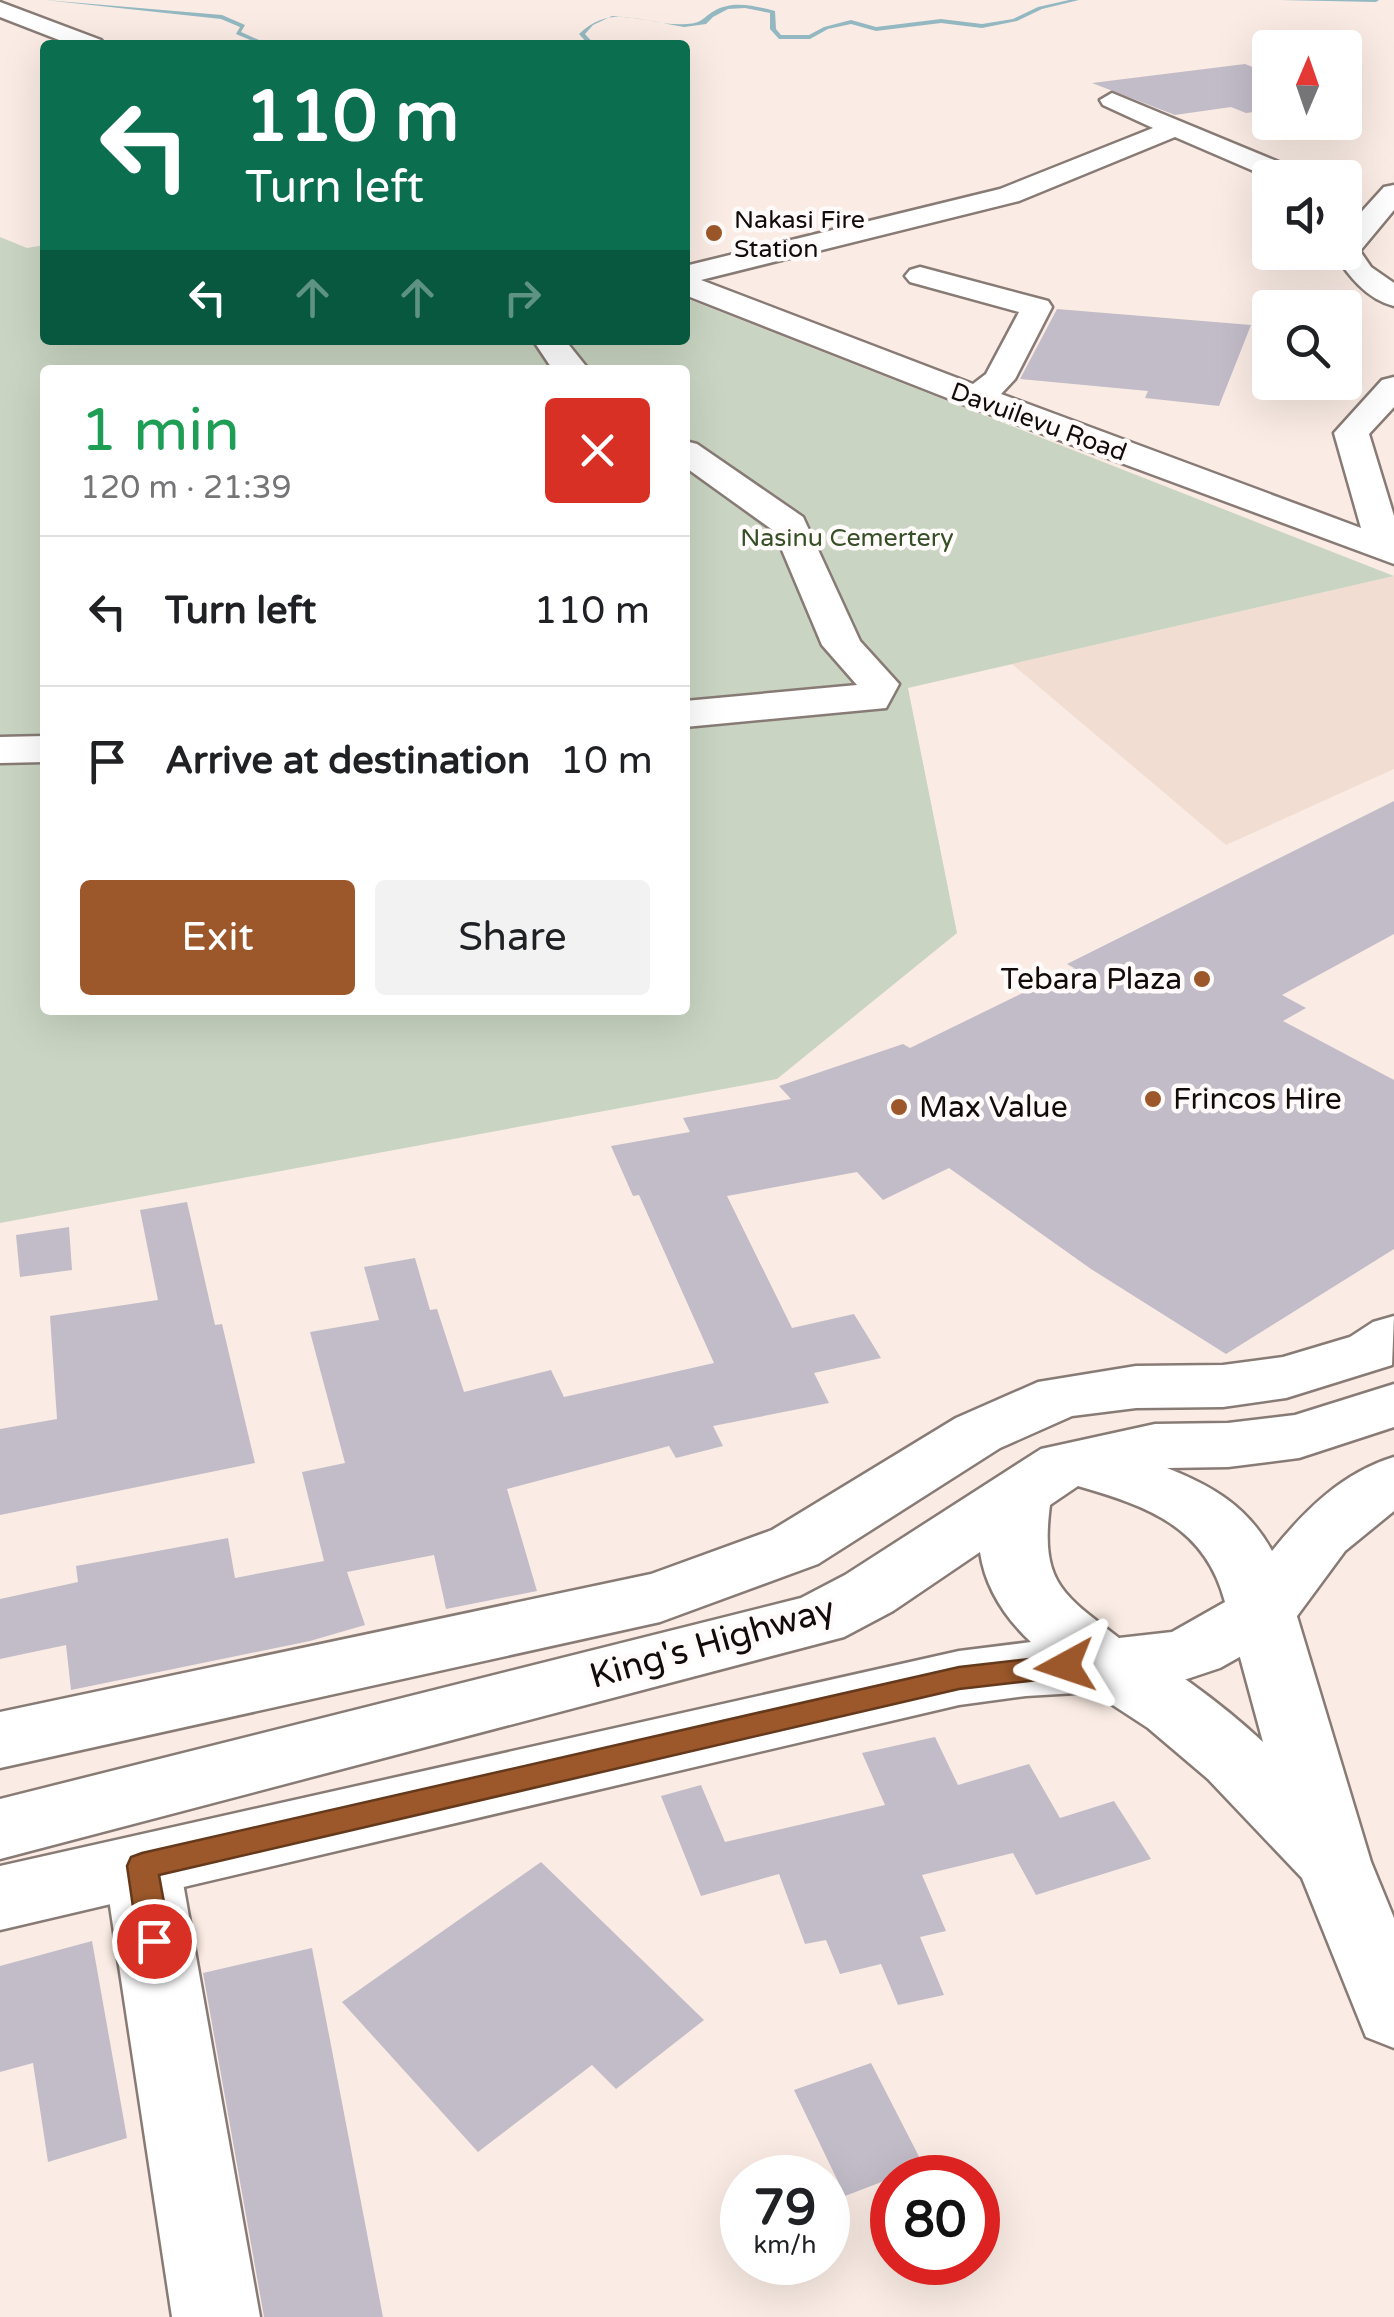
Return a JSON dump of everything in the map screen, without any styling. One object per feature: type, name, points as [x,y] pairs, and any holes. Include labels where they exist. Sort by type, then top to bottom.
[{"type":"main road","points":[[2,10],[81,40]]},
{"type":"main road","points":[[1112,100],[1252,160]]},
{"type":"main road","points":[[690,273],[1009,195],[1175,128]]},
{"type":"main road","points":[[1385,202],[1352,238],[1346,251],[1360,273],[1394,297]]},
{"type":"main road","points":[[920,276],[1037,307],[999,379],[977,398]]},
{"type":"main road","name":"Davuilevu Road","points":[[690,286],[1390,552]]},
{"type":"main road","points":[[551,345],[567,365]]},
{"type":"main road","points":[[1390,552],[1351,433],[1394,387]]},
{"type":"main road","points":[[690,455],[790,525],[842,644],[878,684],[870,699],[690,714]]},
{"type":"main road","points":[[0,750],[40,749]]},
{"type":"main road","points":[[0,1740],[660,1597],[795,1548],[978,1433],[1060,1397],[1136,1387],[1223,1386],[1286,1377],[1371,1351],[1394,1336]]},
{"type":"main road","name":"King's Highway","points":[[0,1829],[820,1619],[869,1593],[1046,1477],[1156,1446],[1228,1445],[1300,1436],[1394,1406]]},
{"type":"main road","points":[[1333,1862],[1234,1759],[1173,1709],[1104,1664],[1040,1612],[1014,1559],[1046,1477],[1163,1490],[1208,1518],[1235,1541],[1250,1566],[1333,1862],[1394,2013]]},
{"type":"main road","points":[[0,1898],[959,1678],[1160,1662],[1230,1633],[1262,1612],[1322,1534],[1356,1504],[1394,1480]]},
{"type":"main road","points":[[142,1866],[216,2317]]},
{"type":"shaded area","points":[[1394,576],[1394,769],[1226,845],[1012,664]]},
{"type":"green space","name":"Nasinu Cemertery","points":[[0,237],[27,248],[40,246],[40,345],[690,345],[690,300],[1394,576],[908,688],[957,933],[777,1079],[0,1223]]},
{"type":"building","points":[[1245,64],[1252,67],[1252,112],[1231,107],[1175,115],[1092,83]]},
{"type":"building","points":[[1057,309],[1251,325],[1219,406],[1145,398],[1148,391],[1020,379]]},
{"type":"building","points":[[1394,801],[1394,934],[1282,995],[1306,1008],[1283,1021],[1394,1080],[1394,1249],[1226,1354],[1091,1269],[949,1168],[883,1200],[857,1172],[727,1196],[792,1328],[854,1314],[881,1358],[814,1373],[829,1403],[713,1426],[723,1446],[676,1458],[669,1446],[507,1489],[537,1591],[446,1609],[434,1555],[347,1572],[365,1625],[310,1641],[71,1690],[66,1645],[0,1659],[0,1599],[78,1582],[76,1566],[228,1538],[235,1578],[324,1561],[302,1472],[345,1463],[310,1332],[379,1320],[364,1267],[415,1258],[430,1310],[437,1309],[464,1392],[551,1370],[564,1397],[714,1363],[639,1195],[633,1196],[611,1146],[690,1132],[683,1118],[791,1099],[779,1086],[903,1044],[910,1048],[1074,968],[1067,964]]},
{"type":"building","points":[[187,1202],[215,1325],[222,1324],[255,1463],[0,1515],[0,1429],[57,1419],[50,1316],[158,1300],[140,1210]]},
{"type":"building","points":[[69,1227],[72,1270],[20,1277],[16,1235]]},
{"type":"building","points":[[935,1737],[958,1785],[1029,1764],[1060,1818],[1114,1801],[1151,1859],[1036,1895],[1013,1853],[922,1875],[946,1931],[920,1937],[944,1995],[898,2005],[881,1964],[840,1974],[826,1940],[805,1944],[779,1874],[701,1896],[661,1796],[701,1785],[725,1842],[885,1805],[862,1753]]},
{"type":"building","points":[[541,1862],[704,2020],[616,2089],[592,2065],[478,2152],[342,2002]]},
{"type":"building","points":[[92,1941],[127,2138],[48,2162],[33,2063],[0,2072],[0,1966]]},
{"type":"building","points":[[312,1948],[383,2317],[264,2317],[203,1973]]},
{"type":"building","points":[[871,2063],[918,2155],[870,2155],[870,2186],[850,2194],[850,2155],[825,2155],[794,2090]]},
{"type":"waterway","points":[[48,0],[222,17],[243,26],[238,33],[255,40]]},
{"type":"waterway","points":[[587,40],[582,34],[591,24],[601,17],[623,14],[684,26],[704,23],[727,8],[745,6],[773,12],[773,29],[779,37],[810,37],[851,22],[876,29],[941,21],[982,26],[1015,20],[1040,8],[1076,0]]},
{"type":"waterway","points":[[1283,0],[1376,0]]},
{"type":"place","name":"Nakasi Fire Station","points":[[714,233]]},
{"type":"place","name":"Tebara Plaza","points":[[1202,979]]},
{"type":"place","name":"Frincos Hire","points":[[1153,1099]]},
{"type":"place","name":"Max Value","points":[[899,1107]]},
{"type":"route","points":[[154,1941],[142,1866],[959,1678],[1065,1666]]}]
